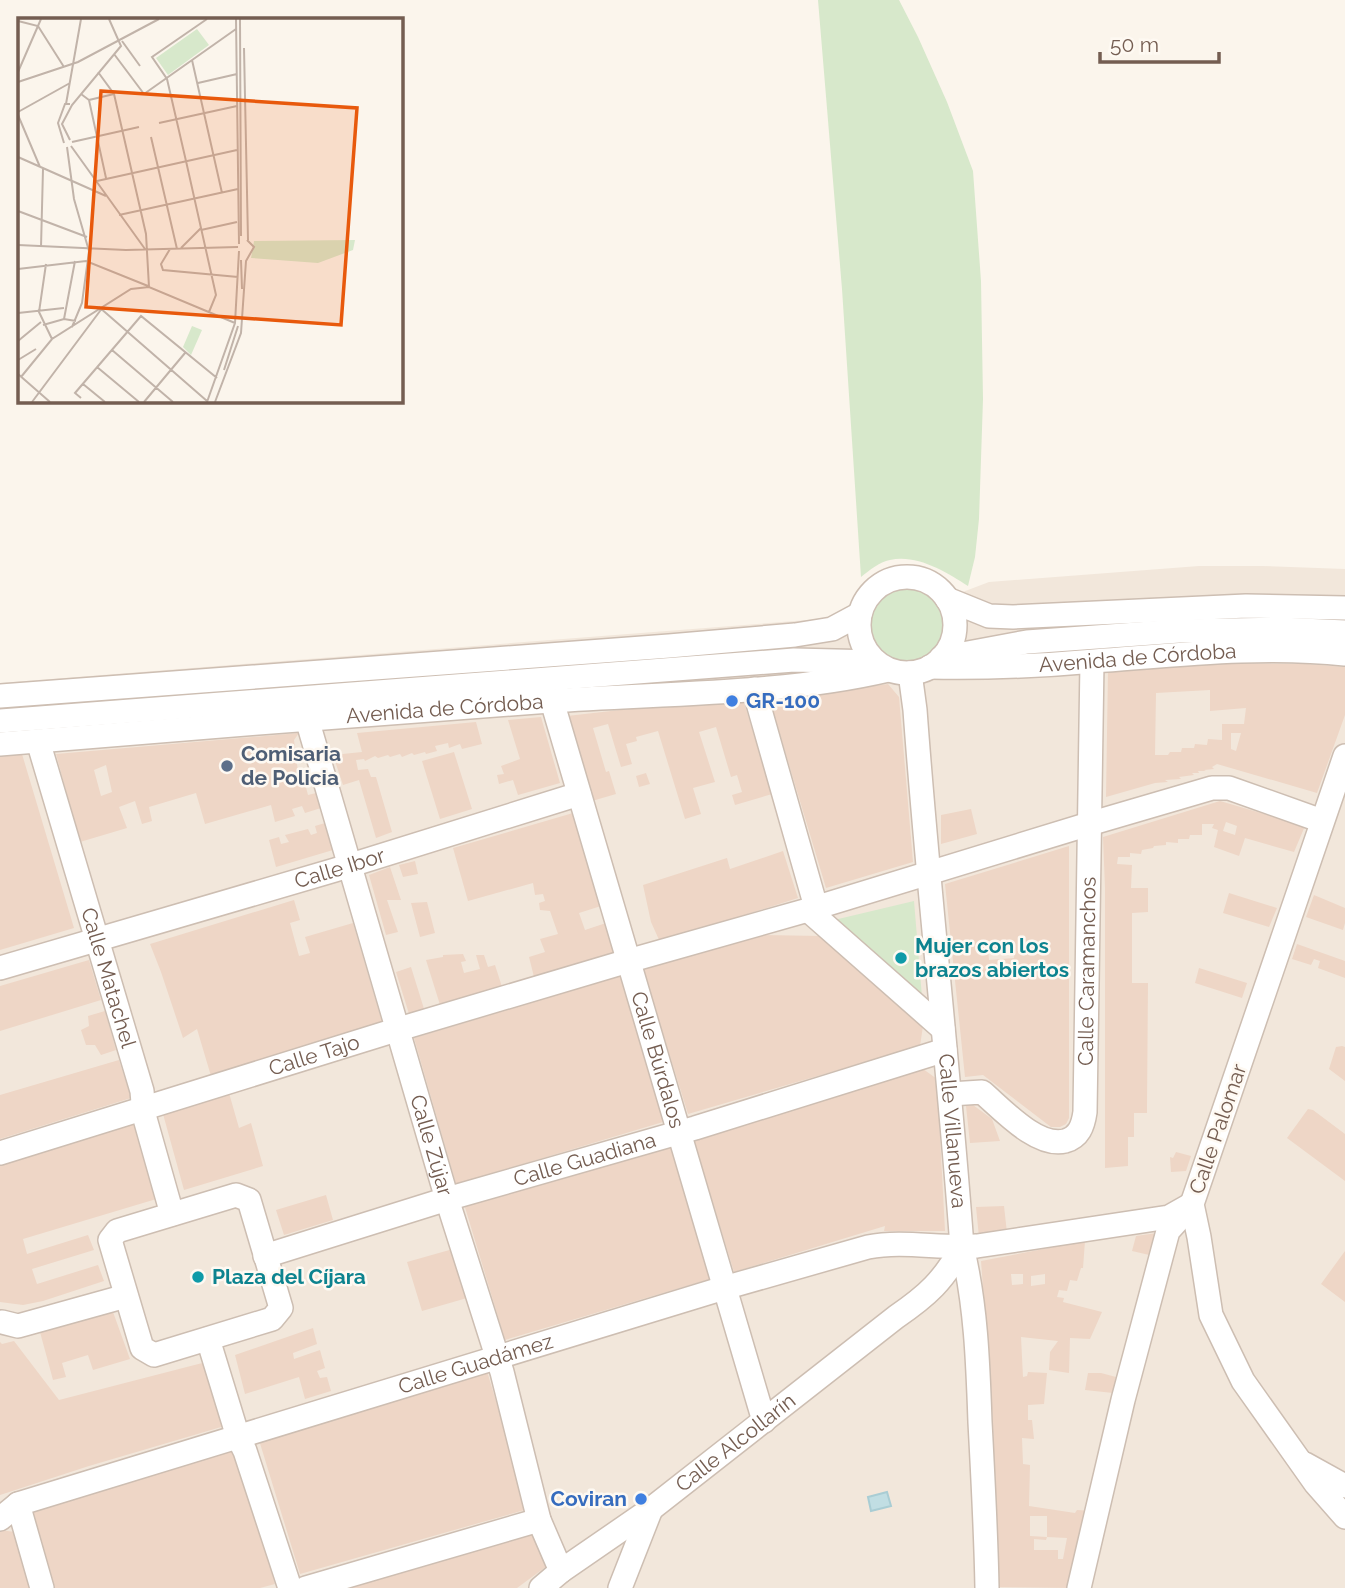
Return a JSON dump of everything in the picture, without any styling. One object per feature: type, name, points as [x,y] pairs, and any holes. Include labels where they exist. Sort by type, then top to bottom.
[{"type":"street","points":[[904,576],[920,578],[940,590],[951,607],[953,639],[909,666],[867,652],[861,639],[859,619],[865,600],[875,588],[888,580],[904,576]]},
{"type":"street","points":[[951,607],[989,616],[1013,617],[1246,606],[1345,608]]},
{"type":"street","name":"Avenida de Córdoba","points":[[951,607],[998,634],[1027,642]]},
{"type":"street","points":[[0,696],[795,635],[832,629],[859,619]]},
{"type":"street","name":"Avenida de Córdoba","points":[[794,660],[823,649],[859,619]]},
{"type":"street","name":"Avenida de Córdoba","points":[[0,744],[552,701],[754,689],[858,677],[1027,642],[1232,629],[1345,632]]},
{"type":"street","name":"Avenida de Córdoba","points":[[0,720],[794,660],[998,668],[1215,652],[1322,651],[1345,654]]},
{"type":"street","name":"Calle Caramanchos","points":[[950,1094],[982,1092],[1043,1140],[1059,1142],[1072,1139],[1083,1127],[1086,1098],[1093,662]]},
{"type":"street","name":"Calle Villanueva","points":[[909,666],[962,1247],[972,1296],[987,1588]]},
{"type":"street","points":[[754,689],[813,909],[944,1040]]},
{"type":"street","name":"Calle Búrdalos","points":[[552,701],[764,1421]]},
{"type":"street","name":"Calle Zújar","points":[[307,719],[447,1199],[498,1357],[539,1520],[561,1571]]},
{"type":"street","name":"Calle Matachel","points":[[38,741],[142,1091],[144,1115],[172,1214]]},
{"type":"street","name":"Calle Palomar","points":[[1342,1513],[1300,1461],[1243,1381],[1211,1315],[1192,1204],[1331,814],[1345,756]]},
{"type":"street","name":"Calle Tajo","points":[[0,1153],[398,1029],[813,909],[1212,788],[1229,788],[1331,814]]},
{"type":"street","name":"Calle Ibor","points":[[0,968],[579,794]]},
{"type":"street","name":"Calle Guadiana","points":[[265,1256],[447,1199],[678,1132],[944,1040]]},
{"type":"street","points":[[236,1195],[249,1200],[265,1256],[281,1308],[272,1319],[154,1355],[142,1348],[110,1240],[117,1231],[236,1195]]},
{"type":"street","points":[[1079,1588],[1123,1400],[1168,1231],[1192,1204]]},
{"type":"street","name":"Calle Guadámez","points":[[0,1519],[18,1504],[868,1247],[887,1243],[962,1247],[1169,1217],[1192,1204]]},
{"type":"street","name":"Calle Alcollarín","points":[[541,1588],[561,1571],[651,1509],[928,1294],[945,1275],[962,1247]]},
{"type":"street","points":[[928,1294],[946,1290],[972,1296]]},
{"type":"street","points":[[1,1322],[18,1326],[126,1296]]},
{"type":"street","points":[[208,1339],[238,1437],[290,1588]]},
{"type":"street","points":[[1300,1461],[1344,1482],[1336,1489],[1335,1496],[1342,1513]]},
{"type":"street","points":[[18,1504],[42,1588]]},
{"type":"street","points":[[620,1588],[651,1509]]},
{"type":"street","points":[[306,1588],[539,1520]]},
{"type":"shaded area","points":[[1199,566],[1345,569],[1345,1588],[0,1588],[0,683],[910,612],[989,582]]},
{"type":"green space","points":[[818,0],[899,0],[947,102],[973,171],[981,281],[983,399],[979,519],[975,557],[968,586],[921,562],[900,559],[886,561],[861,577],[842,289]]},
{"type":"green space","points":[[914,589],[933,599],[941,611],[941,639],[933,651],[921,659],[900,661],[881,651],[873,639],[871,618],[881,599],[893,591]]},
{"type":"green space","points":[[914,901],[922,997],[834,920]]},
{"type":"water","points":[[887,1492],[891,1506],[871,1511],[868,1497]]},
{"type":"building","points":[[1208,663],[1345,667],[1345,715],[1317,793],[1217,764],[1212,767],[1214,769],[1179,777],[1181,779],[1165,780],[1168,782],[1106,797],[1108,670]],"holes":[[[1210,690],[1210,711],[1246,708],[1244,724],[1222,724],[1222,740],[1208,739],[1207,745],[1195,744],[1194,748],[1182,748],[1181,752],[1155,755],[1156,693]],[[1231,733],[1241,733],[1236,751],[1231,749]]]},
{"type":"building","points":[[888,684],[899,697],[913,862],[826,888],[770,701]]},
{"type":"building","points":[[743,699],[772,794],[735,805],[732,795],[742,792],[737,775],[731,777],[716,727],[699,732],[715,782],[693,788],[701,814],[685,819],[658,731],[636,737],[637,741],[626,744],[632,764],[621,767],[608,724],[593,728],[606,772],[609,771],[616,794],[592,801],[567,716]]},
{"type":"building","points":[[541,717],[560,783],[518,795],[513,780],[499,784],[497,775],[504,774],[501,766],[520,759],[508,720]]},
{"type":"building","points":[[476,722],[482,744],[462,749],[460,744],[449,748],[448,743],[435,746],[437,751],[426,754],[412,753],[402,757],[400,754],[390,757],[388,755],[378,758],[375,756],[365,761],[356,760],[358,770],[368,769],[371,777],[376,777],[392,832],[376,838],[359,780],[343,785],[333,755],[362,752],[357,733]]},
{"type":"building","points":[[299,733],[294,740],[298,772],[302,772],[308,795],[316,793],[321,808],[305,813],[302,806],[292,809],[295,816],[275,822],[271,805],[205,824],[196,793],[149,807],[152,821],[142,824],[135,801],[119,807],[127,828],[80,842],[56,754]],"holes":[[[106,765],[112,792],[101,796],[94,770]]]},
{"type":"building","points":[[454,752],[472,809],[440,819],[422,761]]},
{"type":"building","points":[[22,754],[74,928],[0,950],[0,756]]},
{"type":"building","points":[[646,773],[650,784],[639,787],[636,776]]},
{"type":"building","points":[[1220,801],[1305,826],[1294,852],[1245,838],[1239,856],[1214,847],[1218,830],[1212,828],[1214,824],[1202,824],[1202,835],[1178,839],[1178,843],[1166,842],[1166,845],[1142,850],[1141,854],[1130,853],[1130,857],[1118,857],[1117,864],[1132,865],[1131,888],[1148,888],[1148,912],[1132,913],[1132,983],[1148,983],[1147,1113],[1134,1113],[1134,1137],[1128,1137],[1128,1166],[1105,1168],[1105,888],[1103,837]],"holes":[[[1226,822],[1237,826],[1235,835],[1223,831]]]},
{"type":"building","points":[[971,809],[977,834],[941,844],[941,815]]},
{"type":"building","points":[[573,813],[601,906],[579,913],[585,930],[606,923],[616,953],[615,956],[535,981],[529,957],[545,952],[540,939],[558,934],[550,911],[540,910],[539,903],[545,901],[543,894],[535,895],[533,883],[468,901],[453,848]]},
{"type":"building","points":[[325,823],[333,850],[276,867],[269,840],[279,837],[281,844],[289,842],[285,835],[308,829],[311,835],[317,833],[315,826]]},
{"type":"building","points":[[1069,846],[1069,1118],[1066,1124],[1060,1127],[1051,1127],[983,1075],[965,1077],[945,884]],"holes":[[[1015,948],[1014,958],[989,960],[988,949]]]},
{"type":"building","points":[[783,851],[798,898],[660,942],[651,922],[643,885],[727,858],[730,869]]},
{"type":"building","points":[[415,861],[418,874],[403,877],[399,865]]},
{"type":"building","points":[[390,867],[401,900],[387,900],[398,932],[386,935],[369,875]]},
{"type":"building","points":[[1229,893],[1277,908],[1269,927],[1223,913]]},
{"type":"building","points":[[1314,895],[1345,908],[1343,930],[1306,917]]},
{"type":"building","points":[[294,900],[300,920],[290,923],[299,956],[310,953],[305,937],[353,923],[382,1022],[211,1076],[197,1029],[183,1038],[150,944]]},
{"type":"building","points":[[427,902],[435,933],[420,937],[411,903]]},
{"type":"building","points":[[760,935],[822,936],[923,1026],[920,1046],[688,1114],[643,969]]},
{"type":"building","points":[[1297,944],[1345,961],[1345,978],[1318,968],[1320,961],[1314,959],[1311,965],[1292,959]]},
{"type":"building","points":[[463,954],[466,961],[461,962],[464,973],[480,969],[476,955],[484,955],[488,967],[495,965],[503,990],[441,1008],[426,960],[443,955]]},
{"type":"building","points":[[89,960],[101,1000],[0,1031],[0,986]]},
{"type":"building","points":[[411,967],[425,1012],[410,1017],[396,972]]},
{"type":"building","points":[[1199,968],[1247,983],[1242,998],[1195,983]]},
{"type":"building","points":[[620,976],[663,1122],[456,1184],[414,1038]]},
{"type":"building","points":[[105,1011],[116,1050],[101,1055],[95,1045],[86,1045],[81,1030],[89,1026],[88,1016]]},
{"type":"building","points":[[1336,1047],[1345,1047],[1345,1081],[1329,1069]]},
{"type":"building","points":[[119,1060],[131,1098],[0,1139],[0,1095]]},
{"type":"building","points":[[919,1066],[937,1079],[945,1231],[884,1231],[885,1226],[734,1272],[693,1138]]},
{"type":"building","points":[[229,1093],[239,1128],[251,1123],[263,1166],[184,1190],[163,1114]]},
{"type":"building","points":[[973,1105],[992,1119],[1000,1141],[970,1143],[966,1106]]},
{"type":"building","points":[[1308,1109],[1345,1134],[1345,1181],[1287,1138]]},
{"type":"building","points":[[140,1120],[163,1197],[23,1239],[27,1254],[88,1235],[94,1250],[32,1269],[37,1284],[98,1265],[104,1281],[43,1301],[23,1305],[0,1302],[0,1162]]},
{"type":"building","points":[[670,1145],[710,1279],[505,1340],[464,1204]]},
{"type":"building","points":[[1176,1152],[1191,1156],[1186,1171],[1171,1172],[1170,1157],[1173,1158]]},
{"type":"building","points":[[326,1195],[333,1220],[284,1235],[276,1210]]},
{"type":"building","points":[[1004,1206],[1007,1233],[979,1237],[976,1207]]},
{"type":"building","points":[[1157,1233],[1158,1257],[1132,1251],[1136,1236]]},
{"type":"building","points":[[1085,1241],[1083,1268],[1077,1281],[1070,1280],[1067,1291],[1059,1290],[1057,1297],[1064,1298],[1063,1302],[1102,1312],[1090,1339],[1070,1338],[1069,1373],[1049,1370],[1050,1352],[1058,1341],[1021,1337],[1023,1377],[1027,1376],[1028,1372],[1047,1373],[1044,1404],[1028,1405],[1028,1420],[1032,1420],[1034,1439],[1022,1438],[1023,1464],[1030,1465],[1029,1506],[1075,1513],[1077,1510],[1093,1511],[1074,1588],[997,1587],[993,1422],[981,1261]],"holes":[[[1011,1274],[1023,1274],[1023,1284],[1012,1285]],[[1045,1274],[1045,1284],[1031,1286],[1031,1276]],[[1030,1516],[1047,1516],[1047,1537],[1030,1536]],[[1067,1538],[1063,1559],[1058,1559],[1058,1550],[1034,1550],[1034,1539]]]},
{"type":"building","points":[[453,1249],[467,1298],[422,1311],[407,1262]]},
{"type":"building","points":[[1345,1251],[1345,1302],[1321,1284]]},
{"type":"building","points":[[113,1312],[130,1359],[93,1370],[88,1355],[62,1363],[66,1377],[53,1380],[40,1332]]},
{"type":"building","points":[[313,1328],[317,1344],[293,1353],[294,1359],[320,1350],[325,1368],[317,1371],[320,1378],[327,1377],[331,1391],[305,1399],[299,1377],[245,1394],[235,1355]]},
{"type":"building","points":[[14,1341],[59,1400],[210,1361],[228,1425],[0,1495],[0,1342],[2,1344]]},
{"type":"building","points":[[487,1371],[528,1509],[300,1574],[259,1440]]},
{"type":"building","points":[[1088,1373],[1116,1377],[1113,1393],[1085,1390]]},
{"type":"building","points":[[236,1447],[275,1584],[260,1588],[55,1588],[32,1509]]},
{"type":"building","points":[[0,1530],[15,1532],[32,1588],[0,1588]]},
{"type":"building","points":[[537,1532],[547,1566],[517,1588],[347,1588],[466,1554]]},
{"type":"place","name":"GR-100","points":[[732,701]]},
{"type":"place","name":"Comisaria de Policia","points":[[227,766]]},
{"type":"place","name":"Mujer con los brazos abiertos","points":[[901,958]]},
{"type":"place","name":"Plaza del Cíjara","points":[[198,1277]]},
{"type":"place","name":"Coviran","points":[[641,1499]]}]
